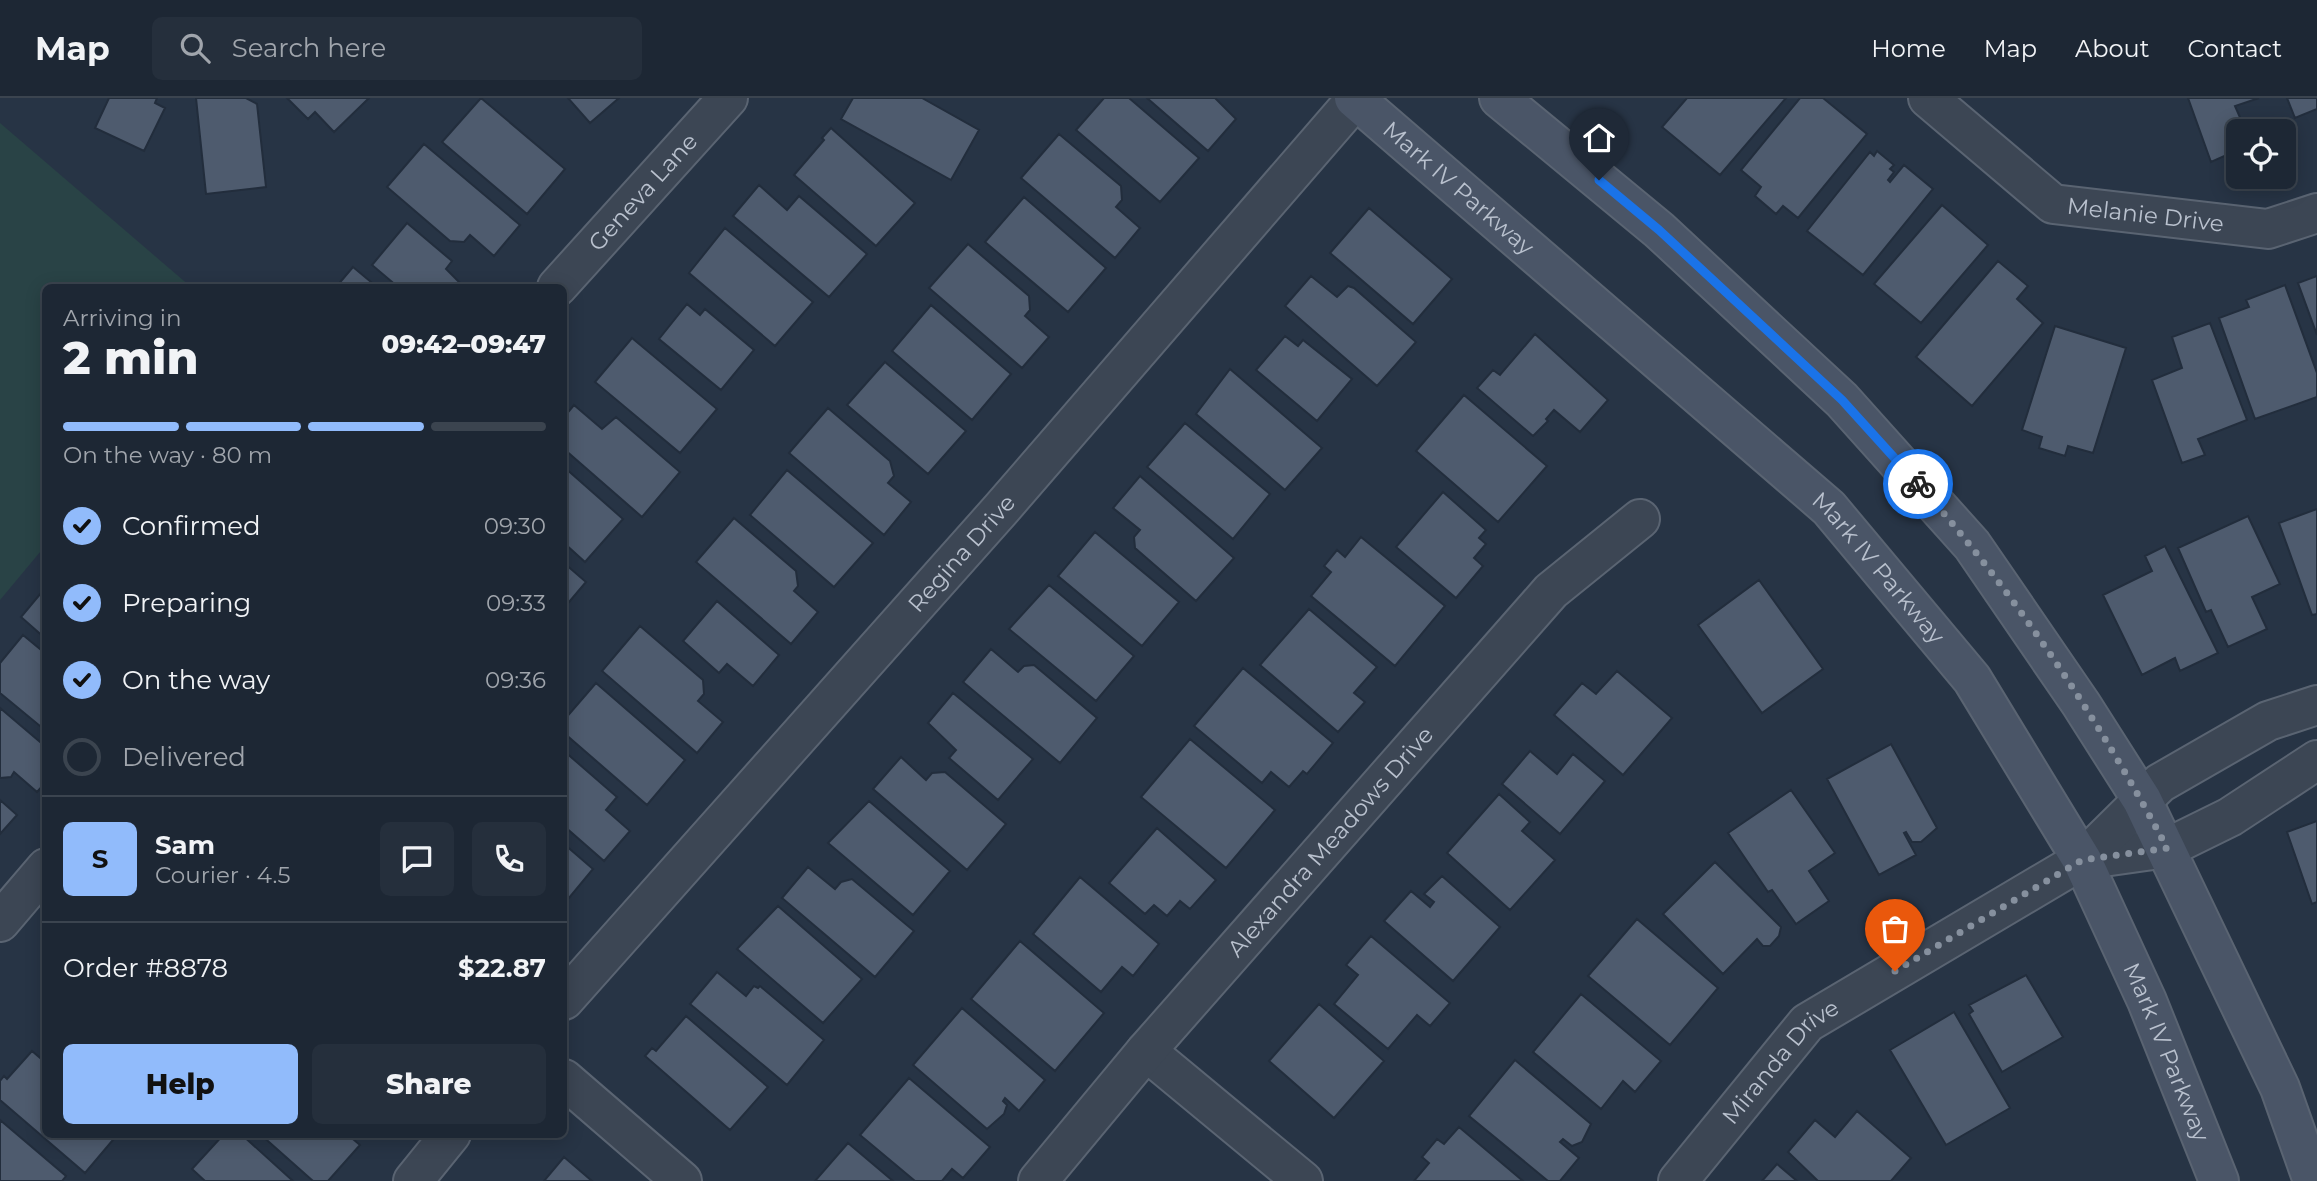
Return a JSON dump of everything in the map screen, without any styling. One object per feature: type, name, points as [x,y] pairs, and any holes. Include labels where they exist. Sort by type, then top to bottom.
[{"type":"main road","points":[[1499,98],[1659,230],[1842,400],[1972,545],[2081,704],[2142,800],[2280,1088],[2313,1181]]},
{"type":"main road","name":"Mark IV Parkway","points":[[1354,99],[1829,508],[1972,678],[2082,860],[2147,1001],[2220,1181]]},
{"type":"street","name":"Geneva Lane","points":[[560,284],[728,98]]},
{"type":"street","name":"Melanie Drive","points":[[1928,98],[2053,204],[2268,229],[2317,213]]},
{"type":"street","name":"Regina Drive","points":[[567,997],[1011,498],[1354,99]]},
{"type":"street","name":"Alexandra Meadows Drive","points":[[1038,1181],[1146,1051],[1551,590],[1640,519]]},
{"type":"street","name":"Miranda Drive","points":[[1678,1181],[1807,1023],[2082,860],[2160,783],[2268,722],[2317,705]]},
{"type":"street","name":"Miranda Drive","points":[[2082,860],[2167,848],[2230,817],[2317,760]]},
{"type":"street","points":[[0,922],[42,873]]},
{"type":"street","points":[[1146,1051],[1303,1181]]},
{"type":"street","points":[[567,1082],[682,1181]]},
{"type":"street","points":[[413,1181],[448,1138]]},
{"type":"green space","points":[[0,123],[188,284],[42,284],[42,550],[0,600]]},
{"type":"building","points":[[109,98],[157,98],[155,103],[165,108],[144,151],[95,128]]},
{"type":"building","points":[[196,98],[246,98],[257,104],[266,187],[206,194]]},
{"type":"building","points":[[287,98],[369,98],[334,132],[315,112],[308,119]]},
{"type":"building","points":[[481,98],[565,169],[527,214],[442,142]]},
{"type":"building","points":[[568,98],[619,98],[590,123]]},
{"type":"building","points":[[853,98],[922,98],[979,130],[951,180],[841,119]]},
{"type":"building","points":[[1104,98],[1129,98],[1199,158],[1160,202],[1076,130]]},
{"type":"building","points":[[1147,98],[1215,98],[1236,119],[1208,151]]},
{"type":"building","points":[[1687,98],[1786,98],[1720,175],[1662,127]]},
{"type":"building","points":[[1800,98],[1823,98],[1867,134],[1798,218],[1783,206],[1776,214],[1755,196],[1761,187],[1741,170]]},
{"type":"building","points":[[2188,98],[2259,98],[2235,106],[2241,119],[2226,119],[2226,155],[2211,162]]},
{"type":"building","points":[[2287,98],[2317,98],[2317,109],[2295,118]]},
{"type":"building","points":[[831,128],[915,203],[876,246],[794,175]]},
{"type":"building","points":[[1059,134],[1121,186],[1122,200],[1116,207],[1140,228],[1115,258],[1021,178]]},
{"type":"building","points":[[424,144],[520,225],[494,256],[470,235],[464,242],[450,241],[387,187]]},
{"type":"building","points":[[1877,151],[1894,165],[1890,169],[1894,172],[1888,180],[1890,182],[1904,165],[1933,189],[1863,275],[1807,231],[1870,152],[1874,156]]},
{"type":"building","points":[[759,185],[787,210],[799,196],[867,254],[829,297],[733,216]]},
{"type":"building","points":[[1024,197],[1106,268],[1068,312],[985,242]]},
{"type":"building","points":[[1942,205],[1988,245],[1921,323],[1874,284]]},
{"type":"building","points":[[1369,208],[1452,279],[1413,324],[1330,253]]},
{"type":"building","points":[[407,223],[452,261],[446,269],[461,284],[394,284],[372,265]]},
{"type":"building","points":[[725,228],[813,302],[775,346],[689,273]]},
{"type":"building","points":[[968,244],[1029,296],[1030,310],[1025,316],[1049,337],[1022,368],[929,288]]},
{"type":"building","points":[[1998,261],[2028,286],[2017,299],[2043,323],[1972,406],[1916,357]]},
{"type":"building","points":[[353,267],[373,284],[339,284]]},
{"type":"building","points":[[1311,276],[1337,297],[1348,286],[1354,288],[1416,342],[1377,386],[1285,306]]},
{"type":"building","points":[[2317,276],[2317,335],[2298,283]]},
{"type":"building","points":[[2285,285],[2317,373],[2317,397],[2255,419],[2219,318],[2249,307],[2246,300]]},
{"type":"building","points":[[687,304],[700,315],[705,309],[754,350],[721,390],[659,339]]},
{"type":"building","points":[[931,305],[1011,374],[972,420],[892,351]]},
{"type":"building","points":[[2210,323],[2247,420],[2198,439],[2205,455],[2182,463],[2152,380],[2182,368],[2172,337]]},
{"type":"building","points":[[2055,326],[2126,348],[2093,453],[2068,446],[2065,456],[2039,448],[2042,437],[2022,430]]},
{"type":"building","points":[[1535,334],[1608,400],[1580,432],[1554,410],[1546,419],[1548,421],[1533,436],[1477,388],[1493,370],[1500,375]]},
{"type":"building","points":[[1285,336],[1298,346],[1303,340],[1352,379],[1317,421],[1256,370]]},
{"type":"building","points":[[632,338],[717,409],[680,453],[595,382]]},
{"type":"building","points":[[885,362],[966,431],[928,474],[847,405]]},
{"type":"building","points":[[1230,369],[1322,448],[1285,490],[1196,414]]},
{"type":"building","points":[[1464,395],[1547,466],[1498,522],[1416,451]]},
{"type":"building","points":[[574,405],[602,429],[616,417],[680,472],[642,517],[567,452],[567,413]]},
{"type":"building","points":[[828,408],[890,461],[894,476],[888,483],[911,502],[884,535],[789,453]]},
{"type":"building","points":[[1185,423],[1270,494],[1233,539],[1147,467]]},
{"type":"building","points":[[567,470],[623,519],[585,562],[567,546]]},
{"type":"building","points":[[787,470],[873,543],[834,587],[750,515]]},
{"type":"building","points":[[1140,476],[1234,558],[1196,601],[1135,548],[1134,537],[1140,530],[1113,508]]},
{"type":"building","points":[[1443,492],[1486,530],[1479,538],[1486,544],[1474,558],[1483,566],[1456,598],[1396,547]]},
{"type":"building","points":[[2317,509],[2317,614],[2312,615],[2279,523]]},
{"type":"building","points":[[2248,516],[2280,584],[2252,597],[2267,629],[2228,647],[2211,610],[2206,612],[2178,548]]},
{"type":"building","points":[[734,518],[796,571],[798,586],[794,591],[818,612],[791,644],[696,562]]},
{"type":"building","points":[[1095,532],[1179,602],[1142,646],[1058,576]]},
{"type":"building","points":[[1361,537],[1445,606],[1395,666],[1311,596],[1331,572],[1324,566],[1337,550],[1345,557]]},
{"type":"building","points":[[2165,546],[2218,653],[2180,671],[2175,658],[2142,675],[2103,595],[2152,571],[2145,556]]},
{"type":"building","points":[[567,566],[586,582],[567,604]]},
{"type":"building","points":[[1759,580],[1823,669],[1762,713],[1698,625]]},
{"type":"building","points":[[1049,585],[1134,656],[1096,701],[1009,629]]},
{"type":"building","points":[[42,592],[42,635],[21,617]]},
{"type":"building","points":[[717,601],[779,655],[753,686],[727,664],[719,673],[683,641]]},
{"type":"building","points":[[1309,609],[1377,667],[1354,693],[1365,702],[1338,732],[1260,665]]},
{"type":"building","points":[[640,626],[703,680],[704,694],[698,701],[723,722],[697,753],[602,671]]},
{"type":"building","points":[[23,635],[42,651],[42,728],[0,693],[0,663]]},
{"type":"building","points":[[991,649],[1018,672],[1024,666],[1034,665],[1097,718],[1060,763],[963,682]]},
{"type":"building","points":[[1243,668],[1333,743],[1307,774],[1303,771],[1289,787],[1271,772],[1262,783],[1194,726]]},
{"type":"building","points":[[1617,671],[1672,718],[1623,775],[1554,715],[1582,683],[1596,694]]},
{"type":"building","points":[[596,683],[685,760],[647,805],[567,736],[567,717]]},
{"type":"building","points":[[953,693],[1033,759],[998,800],[949,758],[956,750],[928,723]]},
{"type":"building","points":[[0,708],[42,744],[42,786],[37,792],[14,772],[11,777],[0,778]]},
{"type":"building","points":[[1190,739],[1275,810],[1226,868],[1141,797]]},
{"type":"building","points":[[1891,744],[1937,828],[1921,842],[1912,842],[1906,832],[1904,833],[1916,855],[1879,875],[1827,779]]},
{"type":"building","points":[[1530,751],[1557,774],[1573,754],[1605,781],[1560,834],[1502,784]]},
{"type":"building","points":[[567,754],[617,797],[606,810],[630,831],[604,861],[567,829]]},
{"type":"building","points":[[901,757],[926,780],[932,773],[945,772],[1006,824],[967,870],[873,789]]},
{"type":"building","points":[[1791,790],[1835,853],[1809,871],[1829,901],[1796,924],[1772,890],[1768,892],[1728,833]]},
{"type":"building","points":[[1499,794],[1530,822],[1522,831],[1555,860],[1510,910],[1447,853]]},
{"type":"building","points":[[0,800],[17,815],[0,834]]},
{"type":"building","points":[[869,801],[950,871],[913,915],[828,843]]},
{"type":"building","points":[[2317,821],[2317,902],[2312,904],[2287,832]]},
{"type":"building","points":[[1157,828],[1216,880],[1190,909],[1180,901],[1167,916],[1154,905],[1145,914],[1109,883]]},
{"type":"building","points":[[567,847],[593,869],[567,900]]},
{"type":"building","points":[[1715,862],[1781,927],[1779,936],[1770,946],[1763,946],[1757,939],[1723,974],[1663,914]]},
{"type":"building","points":[[808,867],[835,889],[841,882],[852,879],[914,931],[875,977],[782,898]]},
{"type":"building","points":[[1442,876],[1500,927],[1453,981],[1384,921],[1411,891],[1430,907],[1434,902],[1424,894]]},
{"type":"building","points":[[1080,877],[1159,944],[1133,976],[1122,967],[1101,992],[1033,934]]},
{"type":"building","points":[[778,906],[862,979],[823,1023],[737,949]]},
{"type":"building","points":[[1637,919],[1718,988],[1670,1045],[1588,976]]},
{"type":"building","points":[[1371,936],[1450,1003],[1430,1026],[1417,1015],[1388,1049],[1334,1004],[1358,975],[1346,965]]},
{"type":"building","points":[[1020,941],[1104,1013],[1055,1071],[971,999]]},
{"type":"building","points":[[717,972],[746,996],[754,986],[760,986],[824,1040],[787,1085],[690,1004]]},
{"type":"building","points":[[2026,975],[2063,1037],[2002,1072],[1969,1014],[1973,1011],[1969,1005]]},
{"type":"building","points":[[1581,994],[1661,1061],[1635,1092],[1623,1081],[1601,1109],[1533,1052]]},
{"type":"building","points":[[1319,1004],[1384,1061],[1334,1118],[1269,1061]]},
{"type":"building","points":[[962,1008],[1045,1080],[1019,1111],[1005,1098],[1003,1101],[1007,1105],[1004,1114],[987,1129],[913,1065]]},
{"type":"building","points":[[1954,1012],[2010,1108],[1946,1145],[1890,1050]]},
{"type":"building","points":[[686,1016],[768,1087],[730,1130],[645,1056],[652,1048],[656,1051]]},
{"type":"building","points":[[32,1051],[42,1060],[42,1136],[0,1100],[0,1081],[4,1076],[7,1079]]},
{"type":"building","points":[[1515,1060],[1591,1124],[1582,1142],[1572,1146],[1563,1139],[1560,1142],[1579,1158],[1560,1181],[1548,1181],[1469,1116]]},
{"type":"building","points":[[909,1078],[990,1147],[963,1178],[952,1169],[942,1181],[915,1181],[860,1135]]},
{"type":"building","points":[[1857,1111],[1911,1158],[1891,1181],[1818,1181],[1788,1152],[1815,1120],[1835,1137]]},
{"type":"building","points":[[0,1120],[66,1176],[62,1181],[0,1181]]},
{"type":"building","points":[[1459,1127],[1523,1181],[1414,1181],[1429,1163],[1422,1157],[1437,1139],[1444,1144]]},
{"type":"building","points":[[44,1138],[115,1138],[85,1173]]},
{"type":"building","points":[[220,1138],[245,1138],[293,1181],[205,1181],[192,1169]]},
{"type":"building","points":[[265,1138],[352,1138],[360,1145],[328,1181],[313,1181]]},
{"type":"building","points":[[848,1143],[893,1181],[815,1181]]},
{"type":"building","points":[[564,1157],[592,1181],[544,1181]]},
{"type":"building","points":[[1777,1164],[1797,1181],[1762,1181]]},
{"type":"way so far","points":[[1895,971],[2082,860],[2167,848],[2142,800],[2019,613],[1972,545],[1918,484]]},
{"type":"route","points":[[1599,180],[1659,230],[1842,400],[1918,484]]}]
